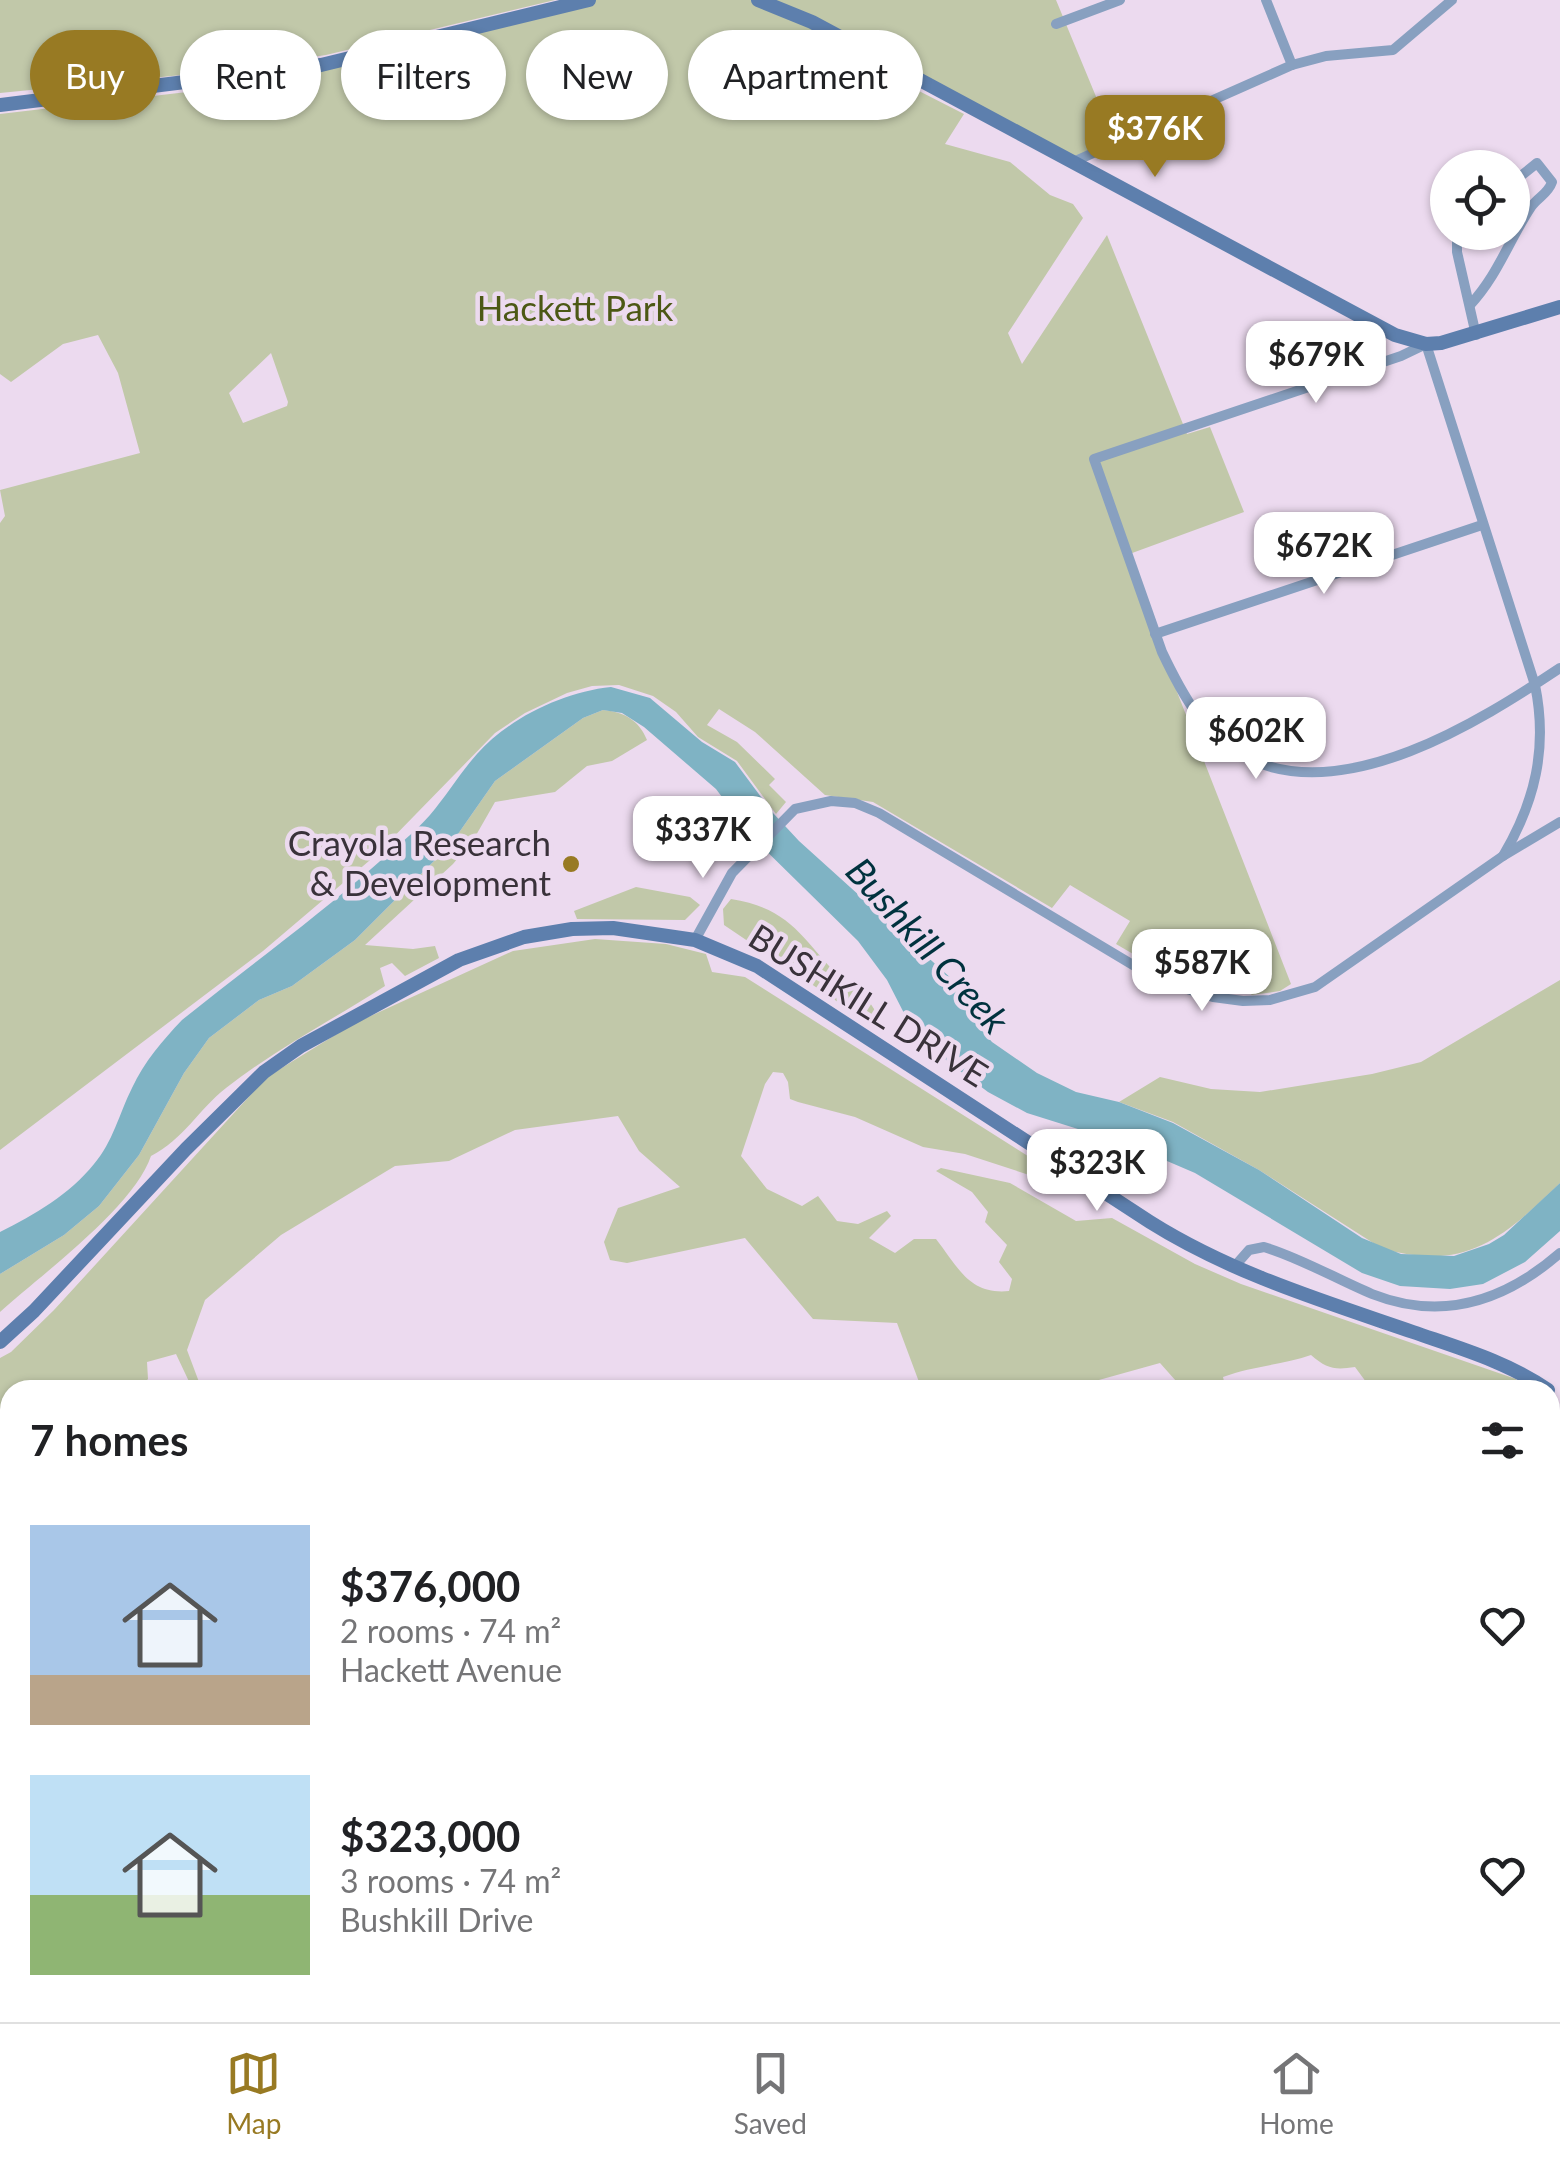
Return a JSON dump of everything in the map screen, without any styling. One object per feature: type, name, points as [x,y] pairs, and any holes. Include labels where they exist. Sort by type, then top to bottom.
[{"type":"main road","points":[[0,104],[320,65],[588,0]]},
{"type":"main road","points":[[758,0],[812,22],[1395,335],[1426,344],[1476,335],[1560,307]]},
{"type":"main road","name":"BUSHKILL DRIVE","points":[[0,1342],[236,1099],[264,1072],[301,1046],[459,960],[524,937],[572,929],[613,928],[694,940],[773,976],[1158,1228],[1234,1268],[1481,1356],[1528,1380]]},
{"type":"street","points":[[1056,24],[1120,0]]},
{"type":"street","points":[[1266,0],[1292,65]]},
{"type":"street","points":[[1073,162],[1292,65],[1326,56],[1393,50],[1452,0]]},
{"type":"street","points":[[1530,166],[1542,166],[1551,188],[1530,209]]},
{"type":"street","points":[[1457,250],[1476,335]]},
{"type":"street","points":[[1470,305],[1495,275],[1508,250]]},
{"type":"street","points":[[1502,856],[1525,816],[1537,774],[1542,736],[1534,685],[1426,344],[1402,356],[1094,459],[1174,678],[1198,718],[1246,758],[1286,772],[1322,773],[1356,768],[1427,744],[1534,685],[1560,668]]},
{"type":"street","points":[[1155,634],[1482,526]]},
{"type":"street","points":[[694,940],[725,883],[795,809],[832,801],[868,807],[1158,980],[1213,997],[1270,1000],[1315,987],[1502,856],[1560,822]]},
{"type":"street","points":[[1234,1268],[1249,1250],[1264,1246],[1376,1296],[1441,1306],[1478,1302],[1507,1291],[1560,1254]]},
{"type":"green space","points":[[0,0],[555,0],[430,30],[341,30],[341,51],[321,56],[321,30],[180,30],[180,75],[160,77],[160,30],[30,30],[30,90],[0,93]]},
{"type":"green space","name":"Hackett Park","points":[[589,0],[1056,0],[1114,140],[1073,162],[923,82],[923,30],[688,30],[688,120],[923,120],[923,93],[964,114],[945,144],[1010,162],[1050,195],[1073,204],[1083,218],[1008,333],[1022,364],[1107,235],[1187,434],[1210,427],[1244,512],[1124,556],[1291,984],[1280,991],[1252,995],[1207,969],[1183,965],[1157,968],[1116,944],[1130,921],[1070,885],[1052,908],[873,802],[825,795],[755,732],[719,709],[707,725],[737,742],[775,779],[769,785],[786,802],[776,814],[737,761],[698,737],[676,712],[653,696],[619,685],[592,686],[525,713],[495,733],[376,855],[263,951],[0,1150],[0,523],[5,516],[0,490],[140,453],[118,373],[98,335],[63,344],[11,382],[0,374],[0,114],[30,110],[30,120],[160,120],[160,95],[180,93],[180,120],[321,120],[321,65],[341,60],[341,120],[506,120],[506,30],[465,30]],"holes":[[[271,353],[287,406],[243,423],[229,393]]]},
{"type":"green space","points":[[603,710],[630,718],[647,740],[612,761],[587,766],[555,792],[495,802],[475,837],[453,864],[365,945],[413,949],[435,946],[439,958],[405,976],[392,963],[380,968],[385,986],[226,1088],[172,1142],[151,1156],[141,1176],[107,1218],[0,1312],[0,1274],[64,1235],[99,1206],[139,1155],[184,1073],[209,1038],[259,1000],[292,986],[355,940],[451,844],[495,781],[583,718]]},
{"type":"green space","points":[[636,887],[690,897],[700,905],[685,920],[577,919],[574,911]]},
{"type":"green space","points":[[731,899],[769,910],[783,919],[843,980],[855,980],[878,1015],[872,1025],[724,925],[723,909]]},
{"type":"green space","points":[[595,939],[666,944],[706,954],[712,972],[745,977],[1061,1177],[1057,1184],[965,1154],[923,1147],[855,1117],[798,1102],[790,1099],[783,1073],[773,1072],[765,1084],[741,1156],[767,1189],[802,1206],[818,1196],[837,1221],[858,1224],[887,1211],[891,1216],[869,1238],[895,1253],[914,1239],[936,1239],[974,1284],[1009,1291],[1012,1279],[999,1262],[1007,1245],[985,1222],[988,1212],[972,1192],[936,1171],[941,1168],[1010,1183],[1076,1221],[1112,1218],[1195,1264],[1241,1284],[1516,1380],[1365,1380],[1355,1367],[1331,1367],[1311,1355],[1245,1370],[1223,1377],[1224,1380],[1175,1380],[1160,1363],[1099,1380],[918,1380],[897,1323],[813,1319],[745,1238],[627,1263],[610,1260],[604,1242],[618,1208],[680,1187],[639,1151],[618,1116],[515,1130],[449,1161],[395,1166],[281,1235],[205,1300],[187,1350],[198,1380],[188,1380],[176,1354],[147,1362],[147,1380],[0,1380],[0,1358],[54,1310],[267,1077],[353,1024],[513,951]]},
{"type":"green space","points":[[1560,980],[1560,1183],[1500,1234],[1460,1253],[1410,1255],[1381,1248],[1259,1170],[1173,1122],[1119,1102],[1160,1077],[1211,1089],[1260,1092],[1421,1062]]},
{"type":"water","points":[[611,687],[650,698],[702,742],[735,762],[799,841],[953,980],[970,1017],[992,1042],[1037,1073],[1076,1092],[1119,1102],[1173,1123],[1259,1170],[1362,1238],[1401,1254],[1454,1256],[1489,1244],[1560,1183],[1560,1231],[1525,1262],[1483,1284],[1450,1289],[1400,1286],[1362,1273],[1195,1173],[1132,1146],[1027,1113],[988,1092],[948,1062],[907,1019],[887,980],[858,941],[752,837],[716,789],[644,727],[622,713],[603,710],[583,718],[495,781],[451,844],[355,940],[292,986],[259,1000],[209,1038],[184,1073],[139,1155],[99,1206],[64,1235],[0,1274],[0,1232],[51,1203],[94,1164],[142,1069],[182,1020],[331,903],[412,833],[477,754],[505,729],[556,701]]},
{"type":"place","name":"Crayola Research & Development","points":[[571,864]]},
{"type":"water label","name":"Bushkill Creek","points":[[927,946]]}]
